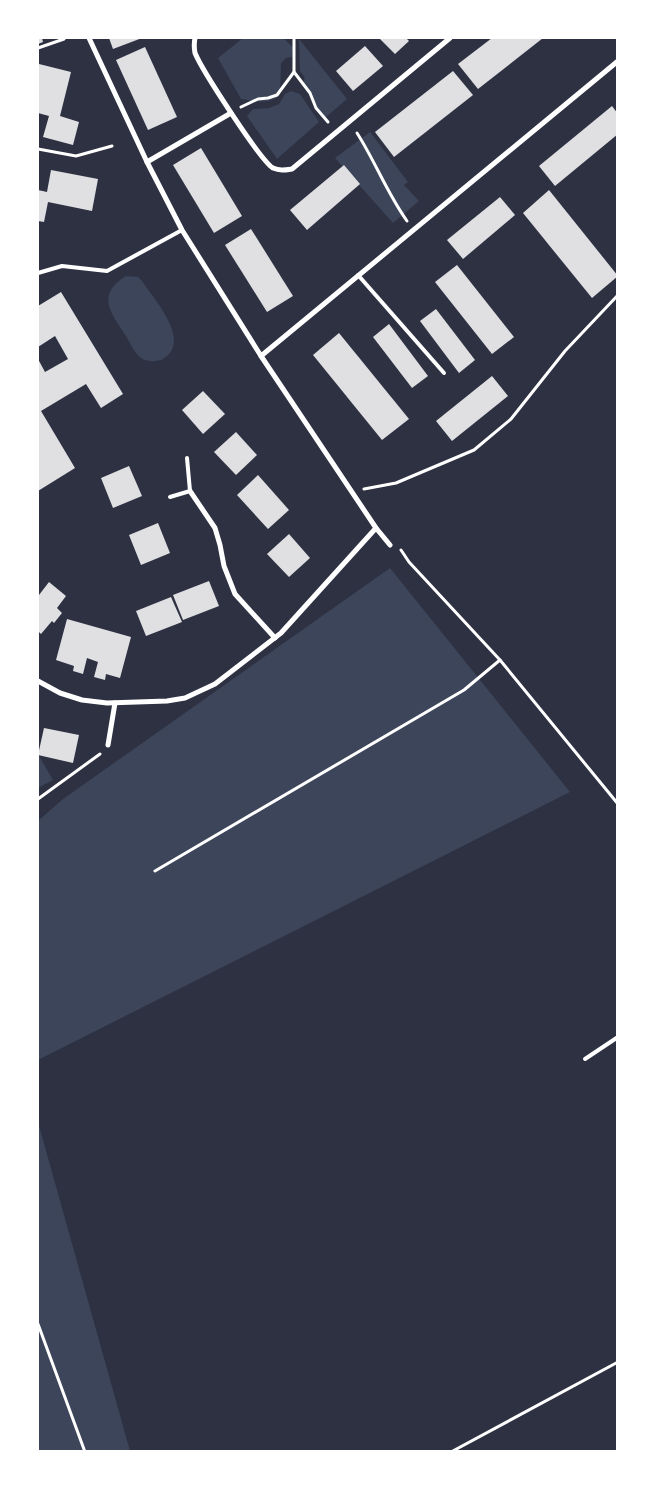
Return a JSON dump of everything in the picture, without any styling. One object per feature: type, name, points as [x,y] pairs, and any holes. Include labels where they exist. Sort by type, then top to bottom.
[{"type":"street","points":[[89,38],[147,162],[182,230],[351,491],[390,545]]},
{"type":"street","points":[[195,39],[196,53],[231,113],[266,162],[274,168],[283,170],[292,168],[450,38]]},
{"type":"street","points":[[262,356],[358,274],[618,60]]},
{"type":"street","points":[[147,162],[231,113]]},
{"type":"street","points":[[190,491],[215,528],[224,566],[234,594],[275,638]]},
{"type":"street","points":[[38,681],[60,694],[82,700],[115,703],[167,701],[185,698],[215,684],[281,633],[376,528]]},
{"type":"street","points":[[108,745],[115,703]]},
{"type":"lane","points":[[38,273],[62,266],[107,270],[182,230]]},
{"type":"lane","points":[[358,274],[444,373]]},
{"type":"lane","points":[[170,497],[190,491],[187,458]]},
{"type":"lane","points":[[585,1059],[618,1037]]},
{"type":"path","points":[[231,113],[250,102],[277,95],[294,72],[294,38]]},
{"type":"path","points":[[38,48],[64,39]]},
{"type":"path","points":[[294,72],[310,92],[316,108],[337,131]]},
{"type":"path","points":[[349,122],[375,163],[400,212],[413,229]]},
{"type":"path","points":[[38,149],[76,156],[112,146]]},
{"type":"path","points":[[351,491],[396,483],[474,450],[512,419],[565,352],[618,295]]},
{"type":"path","points":[[390,545],[403,550],[409,562],[500,660],[618,804]]},
{"type":"path","points":[[155,871],[464,690],[500,660]]},
{"type":"path","points":[[38,799],[107,749],[108,745]]},
{"type":"path","points":[[38,1324],[85,1452]]},
{"type":"path","points":[[450,1452],[618,1362]]},
{"type":"shaded area","points":[[243,38],[283,38],[293,47],[292,57],[286,58],[281,63],[280,95],[271,100],[262,102],[241,99],[218,58]]},
{"type":"shaded area","points":[[299,39],[347,99],[325,118],[302,84],[305,78],[300,71]]},
{"type":"shaded area","points":[[291,91],[300,94],[319,122],[277,159],[247,116],[253,109],[269,108],[279,104],[285,94]]},
{"type":"shaded area","points":[[370,132],[408,182],[404,185],[419,201],[393,223],[335,158]]},
{"type":"shaded area","points":[[126,276],[138,277],[142,281],[168,320],[173,332],[174,342],[171,352],[163,359],[149,361],[139,356],[111,312],[108,297],[116,283]]},
{"type":"shaded area","points":[[390,568],[570,792],[38,1060],[38,821],[63,799]]},
{"type":"shaded area","points":[[38,754],[53,780],[38,788]]},
{"type":"shaded area","points":[[38,1122],[130,1451],[38,1451]]},
{"type":"building","points":[[38,38],[42,38],[43,42],[38,44]]},
{"type":"building","points":[[109,38],[142,38],[113,49]]},
{"type":"building","points":[[379,38],[406,38],[409,41],[395,54]]},
{"type":"building","points":[[492,38],[543,38],[478,89],[458,64]]},
{"type":"building","points":[[365,46],[383,66],[353,91],[336,71]]},
{"type":"building","points":[[145,47],[177,117],[148,130],[116,60]]},
{"type":"building","points":[[39,64],[71,72],[60,116],[79,122],[73,145],[43,137],[49,116],[38,113]]},
{"type":"building","points":[[453,71],[473,95],[394,157],[375,132]]},
{"type":"building","points":[[612,106],[618,114],[618,134],[555,186],[539,166]]},
{"type":"building","points":[[201,148],[242,216],[214,233],[173,165]]},
{"type":"building","points":[[344,165],[360,184],[307,230],[290,210]]},
{"type":"building","points":[[51,170],[98,179],[92,211],[48,202],[44,222],[38,221],[38,190],[47,192]]},
{"type":"building","points":[[549,190],[618,276],[592,298],[523,213]]},
{"type":"building","points":[[500,197],[515,215],[463,259],[447,240]]},
{"type":"building","points":[[251,229],[293,296],[267,312],[225,245]]},
{"type":"building","points":[[457,265],[514,337],[492,354],[435,282]]},
{"type":"building","points":[[61,292],[123,394],[101,408],[86,384],[41,411],[75,468],[38,491],[38,359],[45,372],[68,359],[55,336],[38,347],[38,306]]},
{"type":"building","points":[[436,309],[475,360],[459,373],[420,321]]},
{"type":"building","points":[[389,324],[428,376],[412,388],[373,337]]},
{"type":"building","points":[[339,333],[409,419],[382,440],[313,355]]},
{"type":"building","points":[[492,376],[508,396],[452,441],[436,421]]},
{"type":"building","points":[[203,391],[225,414],[203,434],[182,410]]},
{"type":"building","points":[[236,432],[257,455],[236,475],[214,452]]},
{"type":"building","points":[[129,466],[142,496],[113,508],[101,478]]},
{"type":"building","points":[[258,475],[289,510],[268,529],[237,495]]},
{"type":"building","points":[[158,523],[170,553],[141,565],[129,535]]},
{"type":"building","points":[[289,534],[310,558],[289,577],[267,554]]},
{"type":"building","points":[[209,581],[219,606],[183,620],[173,595]]},
{"type":"building","points":[[49,582],[66,596],[57,608],[62,613],[41,634],[38,631],[38,594]]},
{"type":"building","points":[[171,597],[182,622],[146,636],[136,611]]},
{"type":"building","points":[[67,619],[131,637],[120,678],[106,674],[105,680],[94,677],[98,662],[87,658],[83,674],[73,671],[74,666],[56,660]]},
{"type":"building","points":[[44,728],[79,735],[73,763],[38,755]]}]
